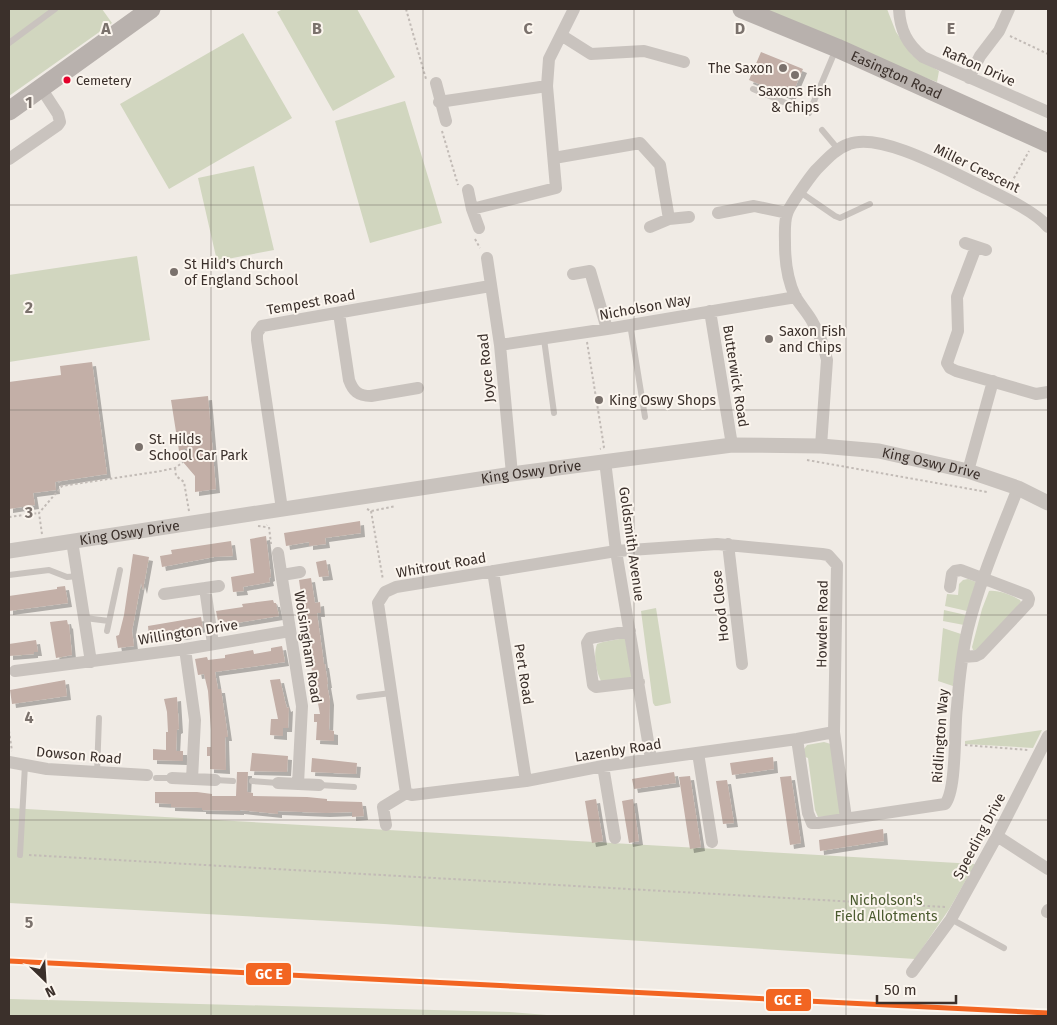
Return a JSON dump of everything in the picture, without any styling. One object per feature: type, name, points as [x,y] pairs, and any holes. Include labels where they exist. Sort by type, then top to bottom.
[{"type":"main road","points":[[9,111],[151,9]]},
{"type":"main road","name":"Easington Road","points":[[742,9],[837,48],[1048,143]]},
{"type":"street","name":"Rafton Drive","points":[[899,9],[904,35],[923,58],[1048,112]]},
{"type":"street","points":[[969,78],[980,56],[999,31],[1009,9]]},
{"type":"street","points":[[472,209],[556,188],[547,86],[549,59],[561,36],[571,10]]},
{"type":"street","points":[[561,36],[590,54],[644,51],[684,62]]},
{"type":"street","points":[[431,82],[440,102],[445,126]]},
{"type":"street","points":[[440,102],[547,86]]},
{"type":"street","points":[[9,159],[60,122],[58,114],[41,88]]},
{"type":"street","name":"Miller Crescent","points":[[838,149],[850,143],[874,142],[934,162],[1023,208],[1048,227]]},
{"type":"street","points":[[554,158],[640,143],[660,165],[669,219]]},
{"type":"street","points":[[822,446],[827,360],[825,347],[813,321],[796,297],[785,266],[787,213],[807,180],[838,149]]},
{"type":"street","points":[[464,190],[472,209],[476,232]]},
{"type":"street","points":[[718,213],[754,206],[787,213]]},
{"type":"street","points":[[650,227],[669,219],[689,216]]},
{"type":"street","points":[[976,247],[958,298],[958,331],[947,363],[950,368],[956,371],[993,382],[1036,394],[1048,392]]},
{"type":"street","name":"Joyce Road","points":[[487,258],[500,345],[512,474]]},
{"type":"street","points":[[573,274],[590,271],[607,329]]},
{"type":"street","name":"Tempest Road","points":[[282,509],[257,333],[262,326],[490,286]]},
{"type":"street","name":"Nicholson Way","points":[[500,345],[796,297]]},
{"type":"street","name":"Butterwick Road","points":[[710,311],[732,445]]},
{"type":"street","points":[[339,313],[352,389],[363,396],[370,396],[418,388]]},
{"type":"street","points":[[968,471],[993,382]]},
{"type":"street","name":"King Oswy Drive","points":[[9,551],[512,474],[601,457],[732,445],[822,446],[879,451],[968,471],[1016,492],[1048,503]]},
{"type":"street","name":"Goldsmith Avenue","points":[[601,457],[652,759]]},
{"type":"street","name":"Ridlington Way","points":[[797,739],[809,818],[812,823],[818,824],[846,818],[946,804],[950,794],[956,744],[956,709],[968,628],[984,578],[1016,492]]},
{"type":"street","points":[[72,541],[91,662]]},
{"type":"street","name":"Howden Road","points":[[616,551],[728,544],[828,555],[837,565],[834,732],[846,818]]},
{"type":"street","name":"Hood Close","points":[[728,544],[742,664]]},
{"type":"street","name":"Whitrout Road","points":[[406,793],[378,604],[385,592],[396,587],[616,551]]},
{"type":"street","name":"Wolsingham Road","points":[[275,552],[282,575],[303,714],[298,784]]},
{"type":"street","points":[[950,587],[952,574],[955,571],[962,570],[1027,595],[1028,603],[980,654],[963,657]]},
{"type":"street","name":"Pert Road","points":[[493,571],[526,781]]},
{"type":"street","name":"Wolsingham Road","points":[[282,575],[300,572]]},
{"type":"street","points":[[164,594],[219,586]]},
{"type":"street","points":[[205,588],[213,644]]},
{"type":"street","name":"Willington Drive","points":[[15,671],[185,649],[290,631]]},
{"type":"street","points":[[630,631],[590,638],[587,643],[593,685],[596,687],[639,682]]},
{"type":"street","points":[[185,649],[195,720],[192,779]]},
{"type":"street","name":"Lazenby Road","points":[[406,793],[412,795],[526,781],[603,766],[797,739],[834,732]]},
{"type":"street","name":"Speeding Drive","points":[[912,972],[954,913],[997,836],[1048,736]]},
{"type":"street","points":[[698,752],[712,842]]},
{"type":"street","name":"Dowson Road","points":[[16,763],[47,769],[152,776]]},
{"type":"street","points":[[603,766],[615,838]]},
{"type":"street","points":[[172,778],[215,780]]},
{"type":"street","points":[[278,783],[319,785]]},
{"type":"street","points":[[386,825],[383,806],[406,793]]},
{"type":"street","points":[[997,836],[1048,869]]},
{"type":"lane","points":[[9,44],[55,9]]},
{"type":"lane","points":[[752,90],[809,113],[837,48]]},
{"type":"lane","points":[[822,130],[838,149]]},
{"type":"lane","points":[[800,192],[834,216],[840,218],[870,204]]},
{"type":"lane","points":[[630,324],[646,417]]},
{"type":"lane","points":[[544,339],[554,413]]},
{"type":"lane","points":[[9,575],[48,570],[67,577],[78,576]]},
{"type":"lane","points":[[107,630],[120,570]]},
{"type":"lane","points":[[84,618],[109,621]]},
{"type":"lane","points":[[359,697],[391,692]]},
{"type":"lane","points":[[97,773],[99,718]]},
{"type":"lane","points":[[16,763],[20,855]]},
{"type":"lane","points":[[152,776],[172,778]]},
{"type":"lane","points":[[215,780],[233,781]]},
{"type":"lane","points":[[252,781],[278,783]]},
{"type":"lane","points":[[319,785],[354,787]]},
{"type":"lane","points":[[954,913],[1004,948]]},
{"type":"path","points":[[406,9],[431,82]]},
{"type":"path","points":[[999,31],[1048,54]]},
{"type":"path","points":[[445,126],[464,190]]},
{"type":"path","points":[[1004,198],[1022,162]]},
{"type":"path","points":[[476,232],[487,258]]},
{"type":"path","points":[[586,332],[604,447],[601,457]]},
{"type":"path","points":[[799,458],[1016,492]]},
{"type":"path","points":[[9,517],[39,513],[62,486],[175,468],[183,462]]},
{"type":"path","points":[[175,468],[176,476],[184,482],[190,517]]},
{"type":"path","points":[[58,481],[62,486]]},
{"type":"path","points":[[385,592],[371,511],[397,505]]},
{"type":"path","points":[[39,513],[42,539]]},
{"type":"path","points":[[268,527],[275,552]]},
{"type":"path","points":[[9,731],[16,763]]},
{"type":"path","points":[[956,744],[1040,752]]},
{"type":"path","points":[[20,855],[954,913]]},
{"type":"green space","points":[[9,9],[102,9],[112,23],[9,96]]},
{"type":"green space","points":[[283,9],[357,9],[395,77],[333,111],[277,12]]},
{"type":"green space","points":[[760,9],[887,9],[896,32],[912,55],[939,71],[937,82],[892,65]]},
{"type":"green space","points":[[243,33],[292,118],[169,189],[120,104]]},
{"type":"green space","points":[[405,101],[442,223],[370,243],[335,121]]},
{"type":"green space","points":[[254,166],[274,250],[217,261],[198,178]]},
{"type":"green space","points":[[137,256],[150,340],[9,362],[9,275]]},
{"type":"green space","points":[[968,579],[976,582],[967,611],[945,606],[947,594],[958,595],[959,584],[963,580]]},
{"type":"green space","points":[[989,591],[1005,593],[1021,602],[979,652],[973,650],[972,647]]},
{"type":"green space","points":[[656,608],[671,703],[655,706],[653,703],[641,611]]},
{"type":"green space","points":[[944,610],[966,615],[964,625],[943,621]]},
{"type":"green space","points":[[943,628],[961,634],[953,686],[938,681]]},
{"type":"green space","points":[[625,638],[633,680],[601,681],[596,663],[595,653],[597,644]]},
{"type":"green space","points":[[1042,730],[1033,748],[965,744],[965,741]]},
{"type":"green space","points":[[824,742],[831,744],[841,815],[818,817],[815,810],[808,758],[805,757],[804,749],[807,745]]},
{"type":"green space","name":"Nicholson's Field Allotments","points":[[9,808],[975,864],[950,908],[915,959],[384,924],[9,903]]},
{"type":"green space","points":[[9,999],[510,1012],[559,1016],[9,1016]]},
{"type":"building","points":[[761,52],[803,69],[791,97],[749,80]]},
{"type":"building","points":[[92,362],[107,474],[55,482],[56,490],[33,493],[35,505],[9,509],[9,382],[61,375],[60,366]]},
{"type":"building","points":[[208,396],[216,489],[195,492],[195,476],[183,462],[188,448],[179,451],[171,400]]},
{"type":"building","points":[[360,521],[361,533],[325,538],[326,544],[309,546],[309,542],[286,546],[284,533]]},
{"type":"building","points":[[266,536],[270,582],[243,587],[244,591],[233,592],[231,577],[254,573],[250,539]]},
{"type":"building","points":[[231,541],[233,556],[214,557],[162,567],[160,556],[172,554],[171,550]]},
{"type":"building","points":[[133,554],[149,557],[143,590],[141,583],[132,631],[134,646],[118,648],[116,636],[119,635],[124,615]]},
{"type":"building","points":[[326,560],[329,576],[319,577],[316,562]]},
{"type":"building","points":[[311,578],[315,603],[320,602],[321,613],[317,613],[330,701],[329,730],[334,731],[334,741],[316,740],[317,722],[314,722],[314,714],[320,714],[308,640],[304,640],[302,631],[301,623],[305,622],[299,580]]},
{"type":"building","points":[[65,586],[68,603],[9,611],[9,596],[57,589],[57,587]]},
{"type":"building","points":[[273,600],[276,603],[279,616],[219,626],[216,611],[243,607],[242,604]]},
{"type":"building","points":[[201,617],[203,628],[188,631],[188,635],[180,636],[179,633],[149,637],[148,626]]},
{"type":"building","points":[[67,620],[72,655],[56,658],[50,622]]},
{"type":"building","points":[[36,640],[38,652],[9,656],[9,644]]},
{"type":"building","points":[[282,646],[285,662],[215,672],[218,689],[221,689],[228,737],[225,737],[226,770],[210,769],[210,756],[207,756],[207,747],[211,747],[208,691],[204,674],[198,675],[195,659],[207,657],[208,660],[225,658],[225,655],[253,650],[254,654],[271,651],[271,648]]},
{"type":"building","points":[[280,679],[287,708],[289,707],[288,728],[283,728],[283,736],[270,735],[271,719],[278,719],[270,680]]},
{"type":"building","points":[[65,680],[67,696],[12,704],[10,690]]},
{"type":"building","points":[[177,697],[179,729],[177,730],[176,751],[183,751],[183,761],[153,760],[153,749],[166,750],[166,732],[168,732],[164,699]]},
{"type":"building","points":[[252,753],[288,756],[287,772],[250,771]]},
{"type":"building","points":[[773,757],[774,769],[732,775],[730,763]]},
{"type":"building","points":[[312,758],[357,763],[356,774],[311,772]]},
{"type":"building","points":[[237,772],[248,772],[247,792],[253,793],[253,796],[307,797],[327,799],[327,801],[362,802],[364,816],[352,817],[352,812],[278,811],[278,814],[240,810],[202,810],[202,808],[171,807],[171,804],[155,803],[155,792],[197,792],[212,794],[212,796],[236,796]]},
{"type":"building","points":[[674,772],[676,783],[634,789],[632,779]]},
{"type":"building","points":[[690,776],[701,847],[690,849],[679,777]]},
{"type":"building","points":[[791,776],[801,843],[790,845],[780,777]]},
{"type":"building","points":[[727,780],[734,823],[723,824],[716,781]]},
{"type":"building","points":[[596,799],[603,841],[592,843],[585,801]]},
{"type":"building","points":[[633,799],[639,841],[629,843],[622,801]]},
{"type":"building","points":[[883,829],[884,841],[820,851],[819,840]]},
{"type":"transit line","points":[[9,961],[1048,1013]]},
{"type":"place","name":"The Saxon","points":[[783,68]]},
{"type":"place","name":"Saxons Fish & Chips","points":[[795,75]]},
{"type":"place","name":"Cemetery","points":[[67,80]]},
{"type":"place","name":"St Hild's Church of England School","points":[[174,272]]},
{"type":"place","name":"Saxon Fish and Chips","points":[[769,339]]},
{"type":"place","name":"King Oswy Shops","points":[[599,400]]},
{"type":"place","name":"St. Hilds School Car Park","points":[[139,447]]}]
